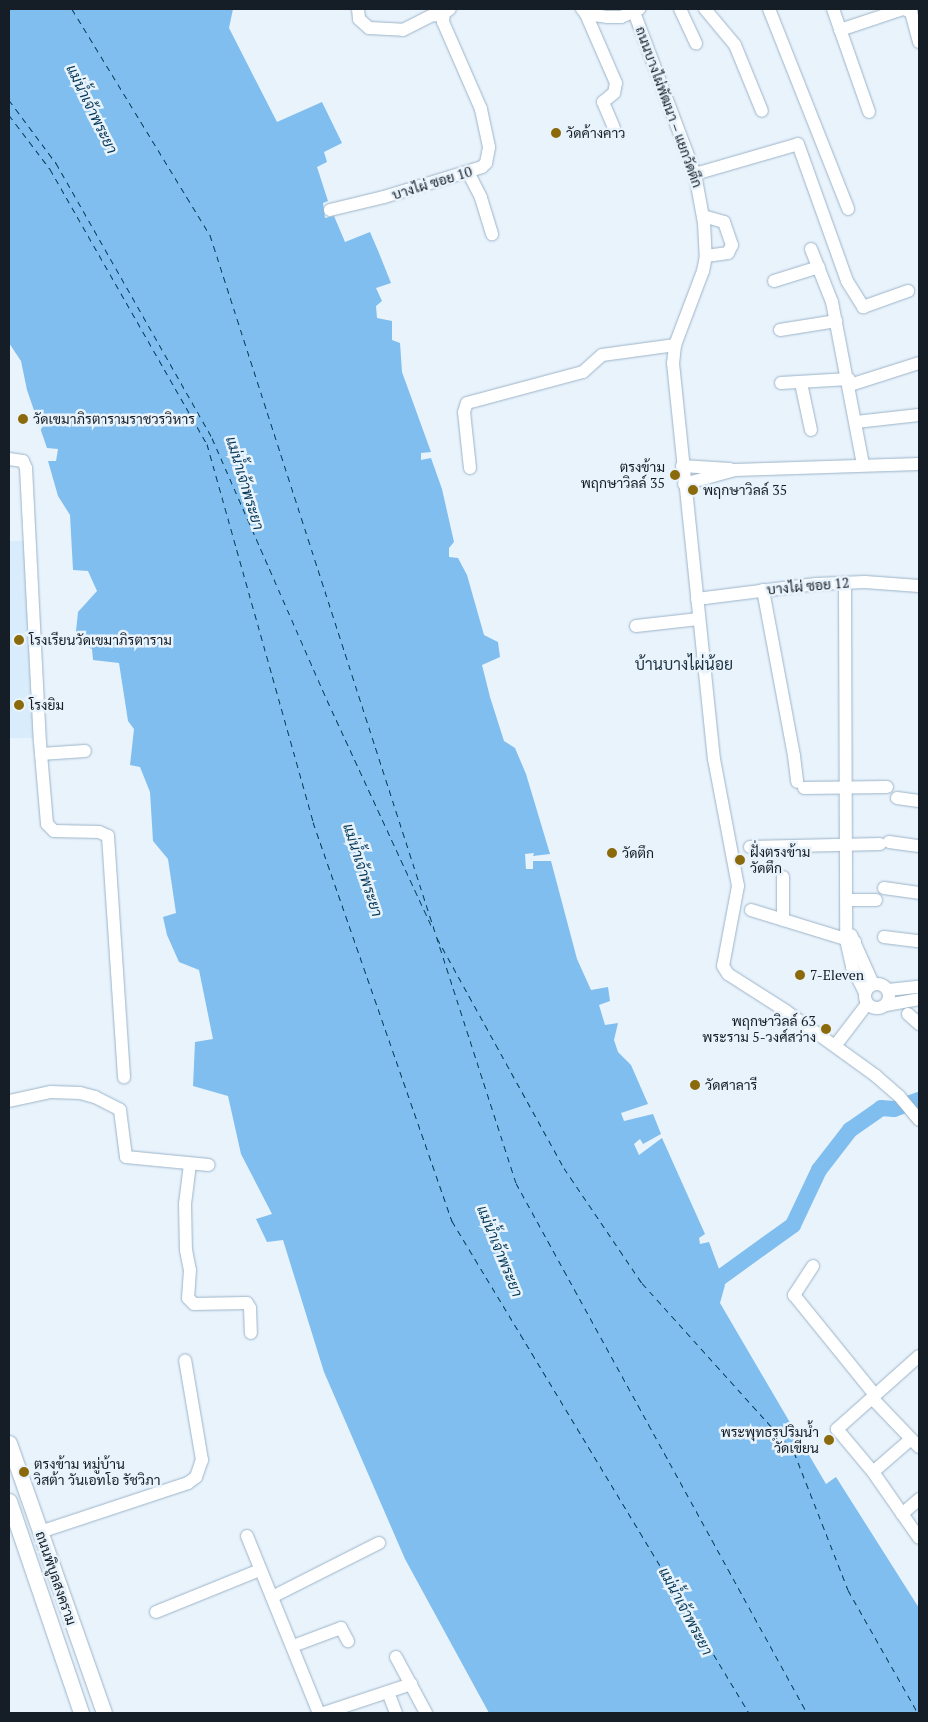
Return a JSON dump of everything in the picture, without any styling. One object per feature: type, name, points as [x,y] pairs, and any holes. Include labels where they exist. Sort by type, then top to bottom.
[{"type":"main road","name":"ถนนพิบูลสงคราม","points":[[9,1443],[104,1713]]},
{"type":"main road","name":"ถนนพิบูลสงคราม","points":[[9,1501],[14,1532],[81,1713]]},
{"type":"street","points":[[358,9],[359,19],[369,28],[403,30],[441,12]]},
{"type":"street","points":[[680,9],[696,44]]},
{"type":"street","points":[[705,9],[735,45],[762,111]]},
{"type":"street","points":[[769,9],[848,209]]},
{"type":"street","points":[[833,9],[868,112]]},
{"type":"street","points":[[840,30],[904,9],[911,12],[919,42]]},
{"type":"street","points":[[584,11],[607,18],[637,10]]},
{"type":"street","name":"ถนนบางไผ่พัฒนา – แยกวัดตึก","points":[[637,10],[695,174],[704,216],[706,256],[697,291],[675,345],[673,363],[696,598],[720,801],[738,886],[723,966],[728,974],[834,1046],[899,1096],[917,1117]]},
{"type":"street","points":[[584,11],[616,82],[614,93],[603,102],[614,128]]},
{"type":"street","name":"บางไผ่ ซอย 10","points":[[330,210],[468,172],[486,163],[489,147],[478,102],[441,12]]},
{"type":"street","points":[[695,174],[798,144],[847,281],[863,307],[908,291]]},
{"type":"street","points":[[468,172],[481,198],[492,234]]},
{"type":"street","points":[[704,216],[724,222],[732,245],[728,253],[706,256]]},
{"type":"street","points":[[811,249],[819,267],[836,321],[863,464]]},
{"type":"street","points":[[774,281],[819,267]]},
{"type":"street","points":[[780,330],[836,321]]},
{"type":"street","points":[[470,468],[464,412],[467,403],[583,372],[602,356],[675,345]]},
{"type":"street","points":[[781,383],[849,382],[919,362]]},
{"type":"street","points":[[801,383],[811,430]]},
{"type":"street","points":[[856,422],[919,415]]},
{"type":"street","points":[[9,459],[23,461],[26,468],[41,754],[49,828],[108,836],[124,1077]]},
{"type":"street","points":[[682,466],[735,470],[863,464],[919,464]]},
{"type":"street","points":[[684,484],[735,470]]},
{"type":"street","name":"บางไผ่ ซอย 12","points":[[696,598],[762,590],[865,582],[919,586]]},
{"type":"street","points":[[762,590],[801,785],[845,788],[887,787]]},
{"type":"street","points":[[845,590],[845,788],[852,967],[869,993],[876,1009],[886,1005],[919,999]]},
{"type":"street","points":[[636,626],[699,619]]},
{"type":"street","points":[[41,754],[85,750]]},
{"type":"street","points":[[897,798],[919,801]]},
{"type":"street","points":[[750,847],[847,843],[885,843],[919,846]]},
{"type":"street","points":[[783,877],[783,920]]},
{"type":"street","points":[[884,888],[919,893]]},
{"type":"street","points":[[848,900],[876,900]]},
{"type":"street","points":[[751,910],[850,937]]},
{"type":"street","points":[[884,937],[919,941]]},
{"type":"street","points":[[834,1046],[869,993],[919,987]]},
{"type":"street","points":[[886,1005],[888,990]]},
{"type":"street","points":[[908,1014],[919,1024]]},
{"type":"street","points":[[9,1101],[51,1092],[80,1093],[95,1097],[120,1110],[126,1157],[209,1165]]},
{"type":"street","points":[[190,1164],[185,1204],[186,1250],[190,1270],[188,1298],[194,1304],[247,1303],[250,1308],[251,1332]]},
{"type":"street","points":[[813,1266],[794,1295],[874,1396],[915,1443],[873,1472]]},
{"type":"street","points":[[919,1356],[837,1429],[873,1472],[919,1538]]},
{"type":"street","points":[[40,1532],[188,1482],[196,1477],[202,1460],[185,1360]]},
{"type":"street","points":[[902,1514],[919,1499]]},
{"type":"street","points":[[247,1536],[319,1713]]},
{"type":"street","points":[[272,1597],[379,1543]]},
{"type":"street","points":[[156,1612],[260,1570]]},
{"type":"street","points":[[293,1646],[341,1628],[348,1641]]},
{"type":"street","points":[[396,1657],[426,1713]]},
{"type":"street","points":[[324,1713],[411,1684]]},
{"type":"street","points":[[388,1692],[396,1713]]},
{"type":"shaded area","name":"โรงเรียนวัดเขมาภิรตาราม","points":[[9,541],[24,541],[35,738],[9,738]]},
{"type":"water","name":"แม่น้ำเจ้าพระยา","points":[[9,9],[233,9],[229,28],[277,122],[322,102],[342,143],[324,152],[327,162],[317,167],[328,201],[323,203],[325,218],[334,216],[345,242],[370,232],[379,253],[391,283],[376,288],[382,301],[376,306],[377,318],[392,321],[392,340],[400,343],[402,372],[431,452],[421,453],[421,460],[431,458],[442,489],[454,542],[449,548],[449,557],[458,558],[467,575],[484,635],[498,642],[500,657],[482,665],[504,741],[515,748],[526,774],[550,854],[533,856],[534,853],[525,854],[526,869],[533,869],[533,861],[551,861],[577,959],[591,990],[608,987],[610,1001],[599,1005],[605,1025],[618,1023],[614,1040],[618,1052],[631,1065],[648,1104],[621,1113],[624,1121],[653,1114],[661,1134],[643,1144],[640,1139],[634,1144],[639,1155],[662,1138],[705,1234],[699,1238],[700,1244],[709,1242],[725,1285],[720,1303],[826,1484],[836,1477],[919,1608],[919,1713],[489,1713],[405,1559],[324,1372],[283,1240],[267,1242],[256,1219],[272,1214],[241,1154],[228,1096],[193,1086],[195,1042],[213,1039],[199,970],[179,962],[167,935],[163,917],[176,913],[168,859],[153,841],[150,792],[140,767],[130,765],[134,729],[128,721],[119,663],[93,660],[92,649],[75,641],[78,612],[97,591],[88,571],[73,570],[70,515],[58,496],[48,461],[56,461],[58,449],[47,448],[27,390],[21,361],[9,343]]},
{"type":"waterway","points":[[702,1287],[721,1277],[793,1225],[819,1170],[850,1130],[881,1108],[894,1109],[919,1100]]},
{"type":"ferry route","points":[[72,9],[210,235],[516,1183],[807,1713]]},
{"type":"ferry route","points":[[9,100],[56,163],[212,438],[327,700],[431,925]]},
{"type":"ferry route","points":[[9,115],[50,169],[207,444],[313,822],[452,1221],[749,1713]]},
{"type":"ferry route","points":[[437,938],[564,1168],[642,1283],[794,1452],[848,1590],[918,1713]]},
{"type":"place","name":"วัดค้างคาว","points":[[556,133]]},
{"type":"place","name":"วัดเขมาภิรตารามราชวรวิหาร","points":[[23,419]]},
{"type":"place","name":"ตรงข้าม พฤกษาวิลล์ 35","points":[[675,475]]},
{"type":"place","name":"พฤกษาวิลล์ 35","points":[[693,490]]},
{"type":"place","name":"โรงเรียนวัดเขมาภิรตาราม","points":[[19,640]]},
{"type":"place","name":"โรงยิม","points":[[19,705]]},
{"type":"place","name":"วัดตึก","points":[[612,853]]},
{"type":"place","name":"ฝั่งตรงข้าม วัดตึก","points":[[740,860]]},
{"type":"place","name":"7-Eleven","points":[[800,975]]},
{"type":"place","name":"พฤกษาวิลล์ 63 พระราม 5-วงศ์สว่าง","points":[[826,1029]]},
{"type":"place","name":"วัดศาลารี","points":[[695,1085]]},
{"type":"place","name":"พระพุทธรูปริมน้ำ วัดเขียน","points":[[829,1440]]},
{"type":"place","name":"ตรงข้าม หมู่บ้าน วิสต้า วันเอทโอ รัชวิภา","points":[[24,1472]]},
{"type":"district","name":"บ้านบางไผ่น้อย","points":[[684,664]]}]
